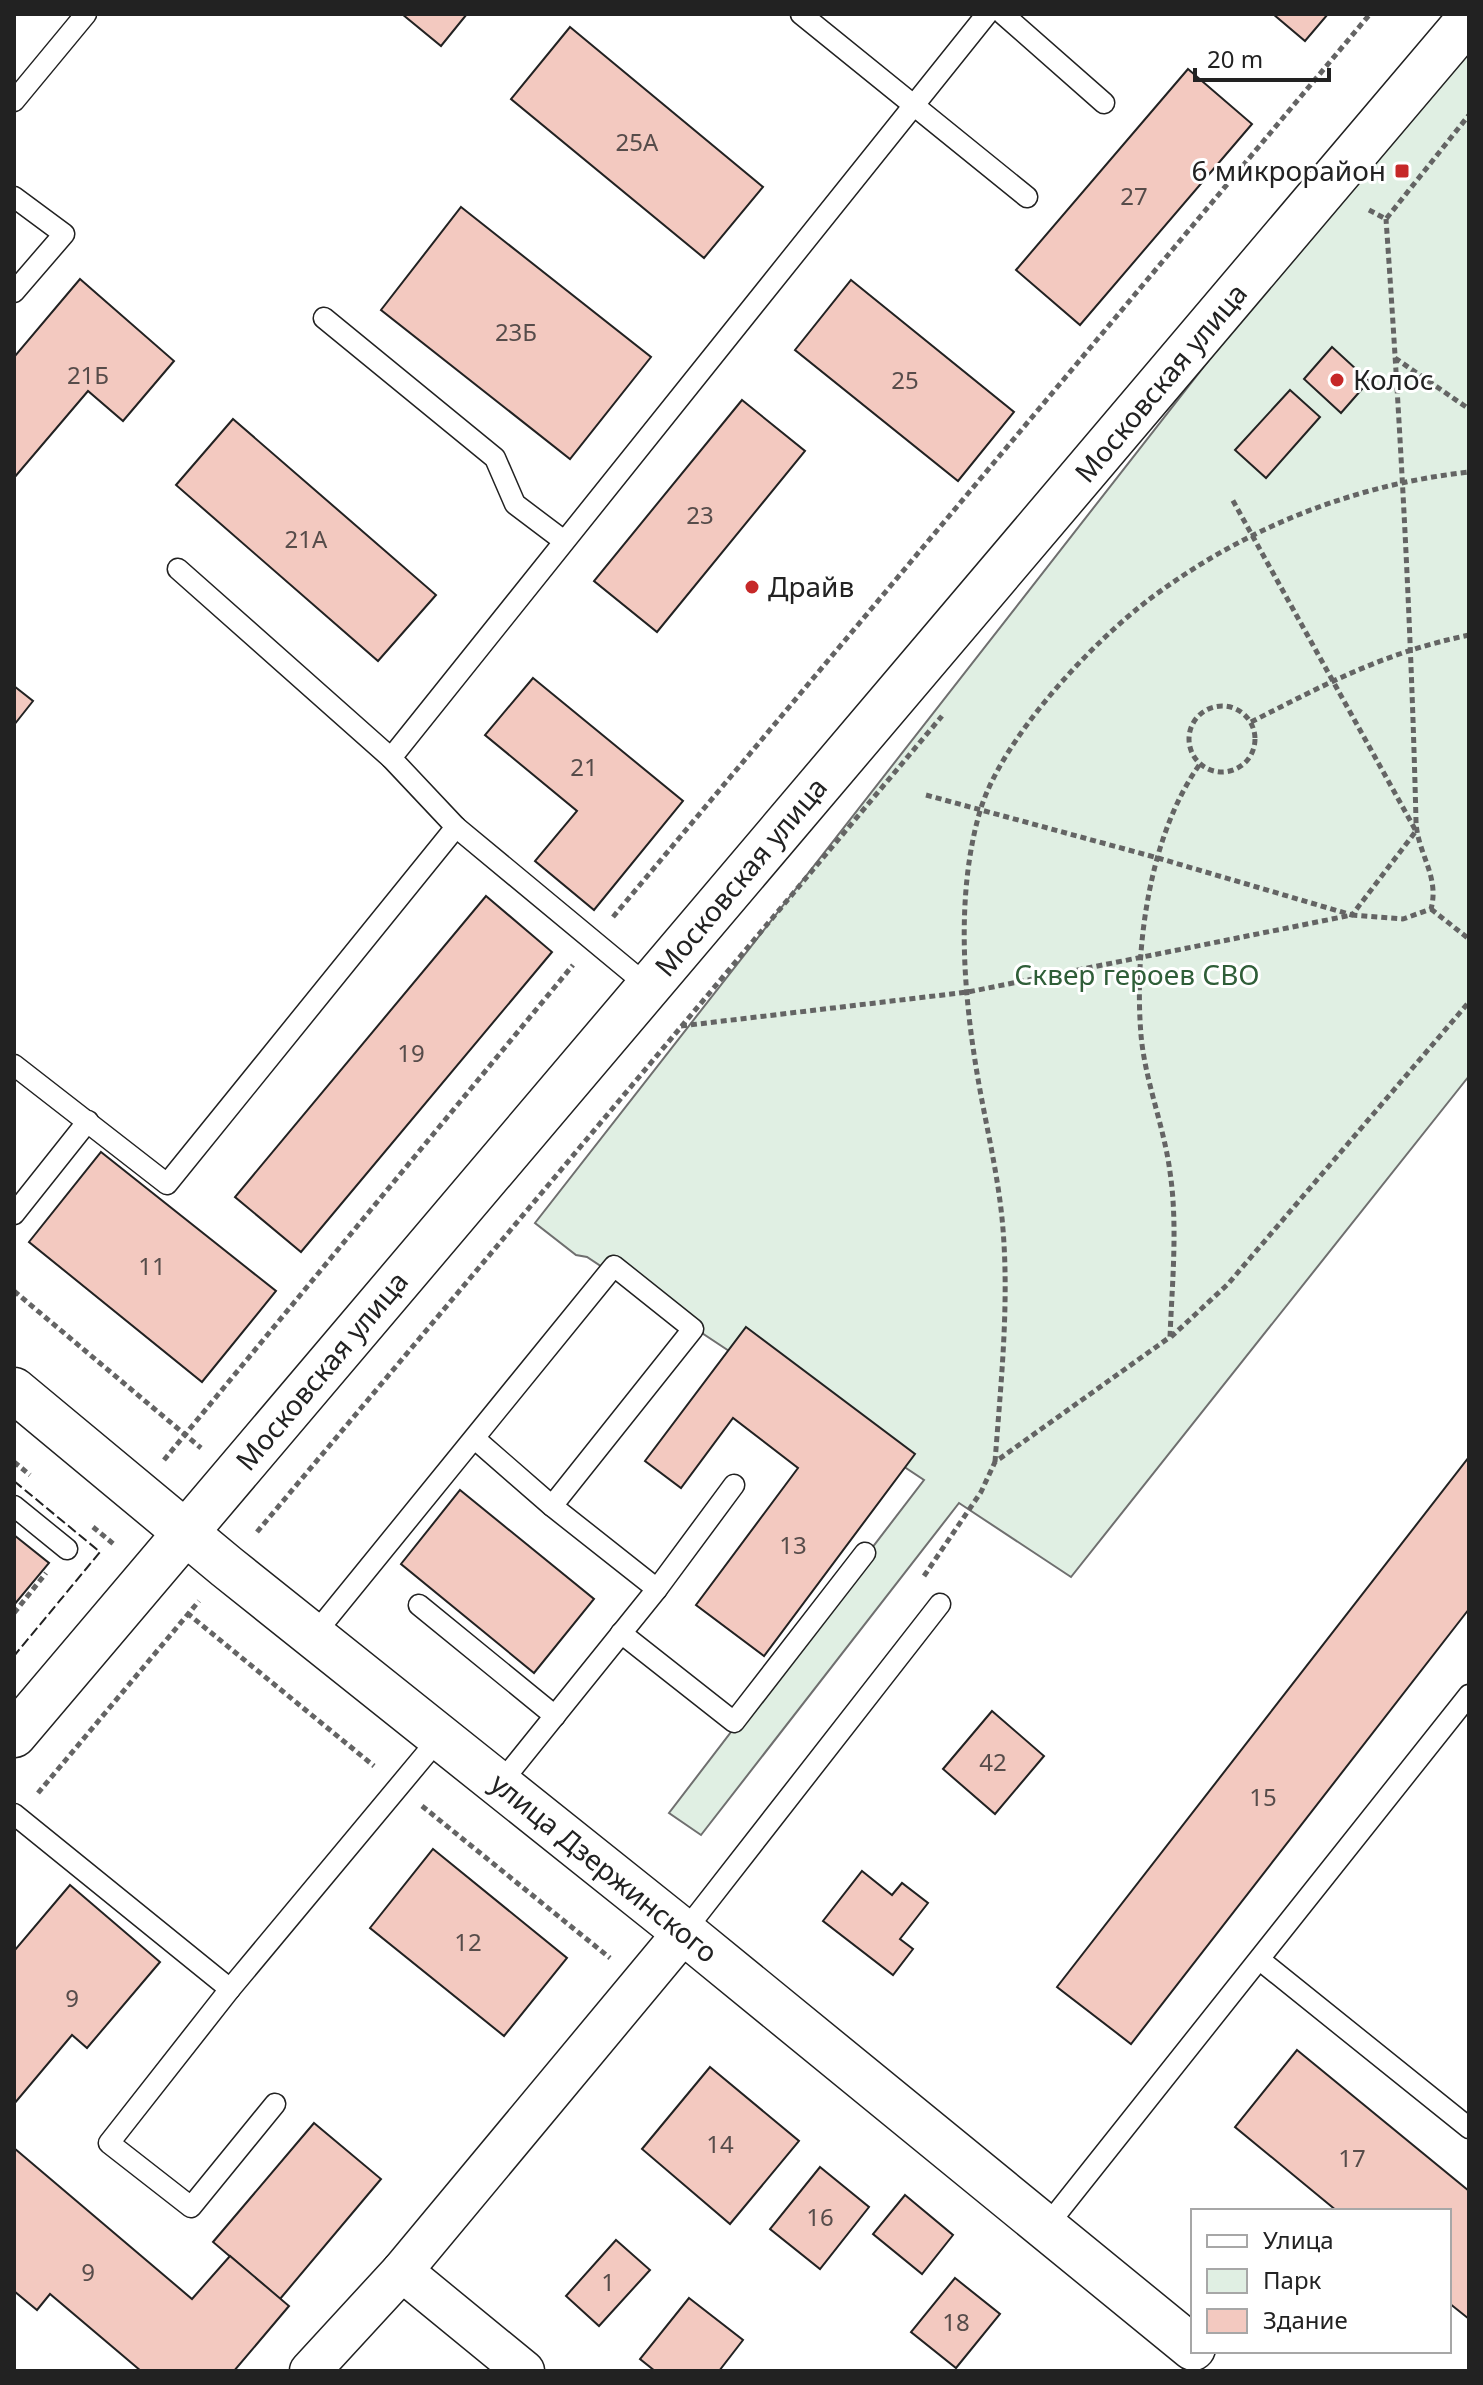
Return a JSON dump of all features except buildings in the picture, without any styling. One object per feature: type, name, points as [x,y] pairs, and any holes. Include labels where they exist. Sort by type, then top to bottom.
[{"type":"street","name":"Московская улица","points":[[18,1722],[186,1533],[1469,19]]},
{"type":"street","name":"улица Дзержинского","points":[[14,1390],[227,1567],[684,1932],[1191,2346]]},
{"type":"street","points":[[310,2371],[402,2271],[684,1932]]},
{"type":"street","points":[[402,2271],[524,2371]]},
{"type":"street","name":"улица Дзержинского","points":[[1200,2353],[1222,2371]]},
{"type":"lane","points":[[14,101],[86,14]]},
{"type":"lane","points":[[801,14],[915,103],[1027,197]]},
{"type":"lane","points":[[391,758],[987,14]]},
{"type":"lane","points":[[1003,14],[1104,103]]},
{"type":"lane","points":[[14,197],[64,234],[14,292]]},
{"type":"lane","points":[[324,318],[495,458],[515,504],[564,541]]},
{"type":"lane","points":[[178,569],[391,758],[456,827],[649,987]]},
{"type":"lane","points":[[14,1065],[167,1184],[456,827]]},
{"type":"lane","points":[[14,1214],[88,1121]]},
{"type":"lane","points":[[313,1636],[614,1266],[693,1329],[552,1506]]},
{"type":"lane","points":[[474,1438],[552,1506],[657,1589]]},
{"type":"lane","points":[[499,1785],[657,1589],[734,1485]]},
{"type":"lane","points":[[14,1506],[67,1549]]},
{"type":"lane","points":[[621,1633],[734,1722],[865,1553]]},
{"type":"lane","points":[[684,1932],[940,1604]]},
{"type":"lane","points":[[419,1605],[555,1716]]},
{"type":"lane","points":[[1046,2227],[1469,1695]]},
{"type":"lane","points":[[275,2104],[191,2207],[109,2143],[230,1989],[440,1737]]},
{"type":"lane","points":[[16,1815],[230,1989]]},
{"type":"lane","points":[[1260,1960],[1469,2128]]},
{"type":"path","points":[[103,1534],[593,941],[1370,14]]},
{"type":"path","points":[[680,1026],[968,992],[1352,915],[1416,831],[1403,482],[1386,219],[1469,115]]},
{"type":"path","points":[[1360,220],[1371,208],[1386,219]]},
{"type":"path","points":[[1395,358],[1469,409]]},
{"type":"path","points":[[920,1582],[981,1492],[995,1462],[1005,1336],[1002,1220],[977,1071],[968,992],[966,901],[981,809],[1004,763],[1034,719],[1092,648],[1169,585],[1252,534],[1323,503],[1403,482],[1469,472]]},
{"type":"path","points":[[1232,499],[1416,831],[1434,883],[1431,909]]},
{"type":"path","points":[[1251,722],[1333,680],[1411,647],[1469,635]]},
{"type":"path","points":[[1228,706],[1241,712],[1251,722],[1255,737],[1252,753],[1243,765],[1229,772],[1213,772],[1200,764],[1191,752],[1188,739],[1201,713],[1214,707],[1228,706]]},
{"type":"path","points":[[16,1815],[948,709]]},
{"type":"path","points":[[1170,1337],[1171,1173],[1141,1036],[1141,958],[1146,907],[1158,858],[1186,787],[1200,764]]},
{"type":"path","points":[[926,795],[1352,915],[1403,919],[1431,909]]},
{"type":"path","points":[[1431,909],[1469,939]]},
{"type":"path","points":[[995,1462],[1170,1337],[1228,1284],[1469,1002]]},
{"type":"path","points":[[14,1291],[275,1510]]},
{"type":"path","points":[[14,1613],[67,1549]]},
{"type":"green space","name":"Сквер героев СВО","points":[[1469,27],[1469,1076],[1071,1577],[959,1503],[701,1835],[669,1813],[924,1480],[587,1257],[576,1255],[535,1223]]},
{"type":"fence","points":[[14,1481],[100,1552],[14,1656]]},
{"type":"place","name":"6 микрорайон","points":[[1402,171]]},
{"type":"place","name":"Колос","points":[[1337,380]]},
{"type":"place","name":"Драйв","points":[[752,587]]}]
